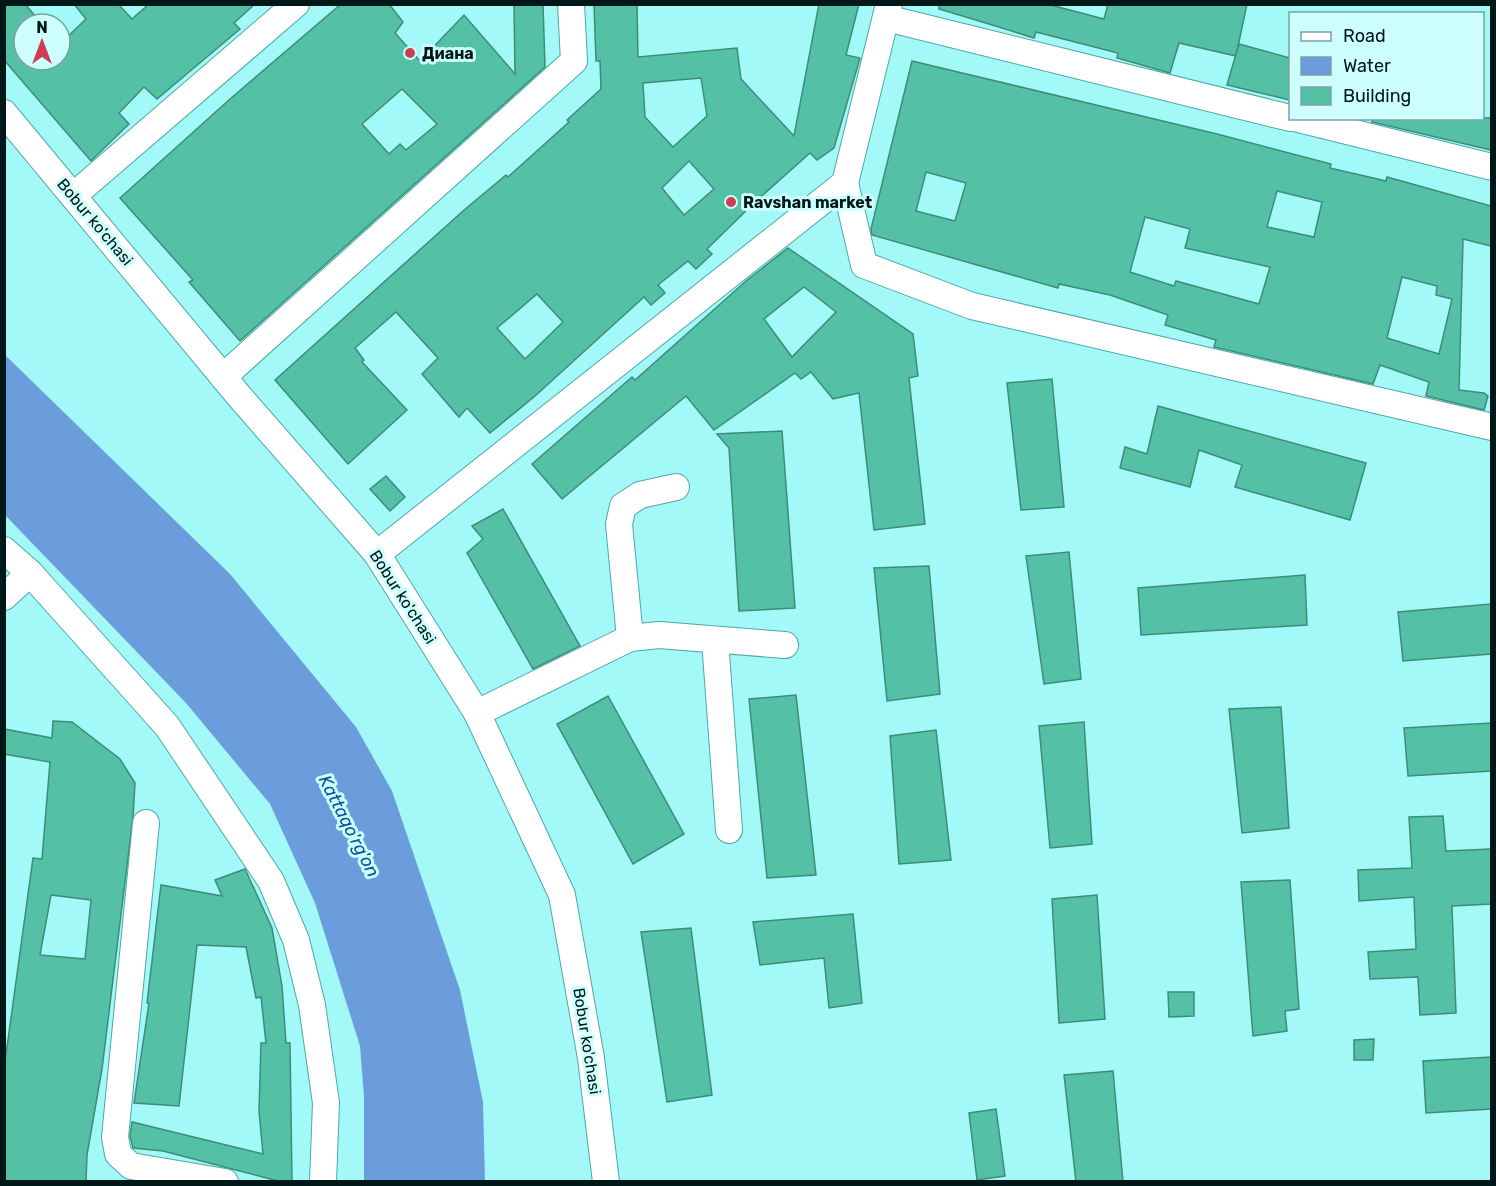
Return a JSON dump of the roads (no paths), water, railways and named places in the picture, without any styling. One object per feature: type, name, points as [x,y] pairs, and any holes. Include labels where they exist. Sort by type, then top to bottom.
[{"type":"street","points":[[73,196],[296,4]]},
{"type":"street","points":[[223,377],[574,61],[571,4]]},
{"type":"street","points":[[1289,117],[887,11],[845,183],[864,265],[972,306],[1491,427]]},
{"type":"street","name":"Bobur ko'chasi","points":[[4,113],[223,377],[377,554],[477,712],[562,896],[591,1058],[606,1182]]},
{"type":"street","points":[[1300,120],[1491,167]]},
{"type":"street","points":[[377,554],[845,183]]},
{"type":"street","points":[[630,638],[619,524],[623,506],[640,495],[676,487]]},
{"type":"street","points":[[4,550],[30,573],[166,726],[272,881],[296,940],[312,1005],[326,1103],[323,1182]]},
{"type":"street","points":[[4,597],[30,573]]},
{"type":"street","points":[[477,712],[630,638],[659,635],[785,645]]},
{"type":"street","points":[[715,640],[729,830]]},
{"type":"street","points":[[146,823],[115,1137],[118,1154],[131,1166],[225,1182]]},
{"type":"water","name":"Kattaqo'rg'on","points":[[4,354],[230,574],[356,727],[392,791],[460,990],[483,1102],[485,1181],[364,1181],[364,1097],[360,1046],[315,903],[270,804],[186,703],[5,515]]},
{"type":"place","name":"Диана","points":[[410,53]]},
{"type":"place","name":"Ravshan market","points":[[731,202]]}]
